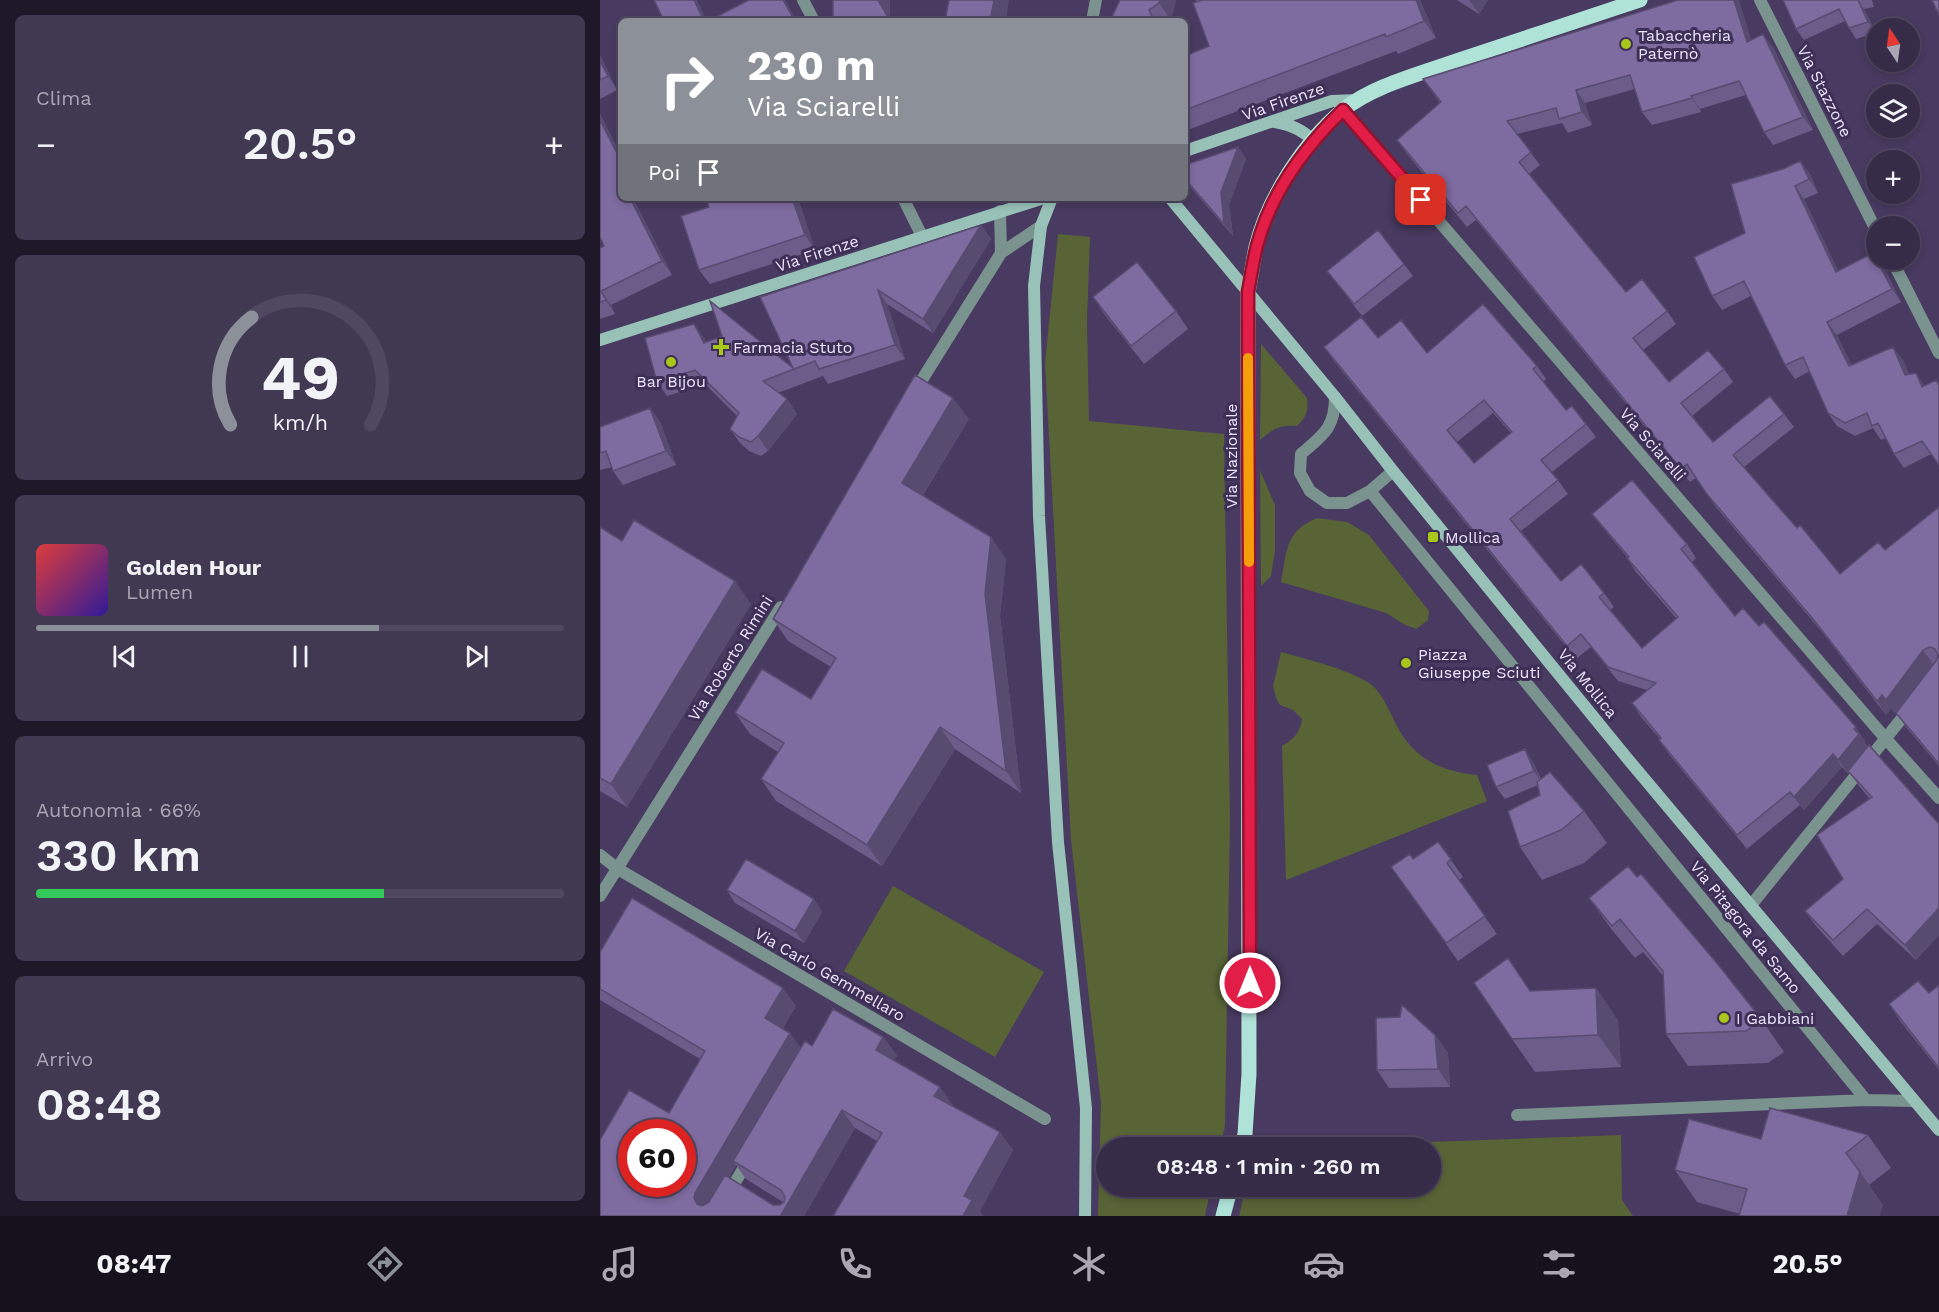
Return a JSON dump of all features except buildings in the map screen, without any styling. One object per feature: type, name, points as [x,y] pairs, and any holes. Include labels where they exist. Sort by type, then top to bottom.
[{"type":"main road","name":"Via Nazionale","points":[[1244,1137],[1249,1074],[1250,915],[1248,292],[1257,245],[1275,197],[1298,159],[1343,110],[1359,99],[1399,81],[1640,0]]},
{"type":"main road","points":[[1223,1216],[1228,1197]]},
{"type":"street","points":[[803,0],[812,18]]},
{"type":"street","points":[[1093,18],[1096,0]]},
{"type":"street","name":"Via Stazzone","points":[[1760,0],[1869,216]]},
{"type":"street","name":"Via Firenze","points":[[1188,150],[1332,101],[1359,99]]},
{"type":"street","name":"Via Sciarelli","points":[[1343,110],[1939,798]]},
{"type":"street","points":[[1273,122],[1288,124],[1303,131],[1314,141]]},
{"type":"street","points":[[904,201],[922,236]]},
{"type":"street","name":"Via Firenze","points":[[600,340],[1035,201]]},
{"type":"street","points":[[1051,201],[1041,226],[1034,286],[1038,516],[1058,842],[1086,1108],[1085,1216]]},
{"type":"street","name":"Via Mollica","points":[[1172,201],[1335,396],[1393,471],[1620,748],[1939,1130]]},
{"type":"street","points":[[1000,212],[1001,253]]},
{"type":"street","points":[[907,404],[1001,253],[1041,226]]},
{"type":"street","points":[[1897,270],[1939,353]]},
{"type":"street","points":[[1335,396],[1335,414],[1329,429],[1301,454],[1300,473],[1310,491],[1327,503],[1347,503],[1370,491],[1393,471]]},
{"type":"street","name":"Via Pitagora da Samo","points":[[1370,491],[1866,1100]]},
{"type":"street","name":"Via Roberto Rimini","points":[[600,896],[788,596]]},
{"type":"street","points":[[1752,904],[1919,696]]},
{"type":"street","name":"Via Carlo Gemmellaro","points":[[600,855],[618,870],[840,1006],[1045,1119]]},
{"type":"street","points":[[1517,1115],[1866,1100],[1914,1101]]},
{"type":"street","points":[[715,1216],[740,1185],[753,1152]]},
{"type":"green space","points":[[1058,234],[1090,237],[1087,322],[1089,421],[1224,434],[1230,821],[1225,1126],[1222,1137],[1100,1137],[1101,1103],[1071,840],[1045,363]]},
{"type":"green space","points":[[1261,344],[1307,398],[1308,407],[1305,417],[1297,426],[1277,428],[1260,440]]},
{"type":"green space","points":[[1260,470],[1275,505],[1275,551],[1271,576],[1261,586]]},
{"type":"green space","points":[[1317,518],[1347,522],[1369,535],[1429,611],[1428,620],[1416,629],[1386,613],[1281,582],[1289,543],[1299,529]]},
{"type":"green space","points":[[1281,652],[1331,666],[1367,682],[1382,697],[1405,739],[1421,756],[1441,767],[1477,775],[1487,801],[1286,880],[1282,746],[1296,735],[1302,719],[1293,710],[1280,705],[1276,698],[1273,686]]},
{"type":"green space","points":[[893,886],[1044,972],[995,1057],[844,971]]},
{"type":"green space","points":[[1621,1135],[1622,1200],[1633,1216],[1239,1216],[1244,1197],[1441,1197],[1441,1142]]},
{"type":"green space","points":[[1099,1197],[1209,1197],[1205,1216],[1098,1216]]},
{"type":"slow traffic","points":[[1248,358],[1249,562]]},
{"type":"place","name":"Tabaccheria Paternò","points":[[1626,44]]},
{"type":"place","name":"Farmacia Stuto","points":[[721,347]]},
{"type":"place","name":"Bar Bijou","points":[[671,362]]},
{"type":"place","name":"Mollica","points":[[1433,537]]},
{"type":"place","name":"Piazza Giuseppe Sciuti","points":[[1406,663]]},
{"type":"place","name":"I Gabbiani","points":[[1724,1018]]},
{"type":"route","points":[[1250,983],[1248,292],[1257,245],[1275,197],[1298,159],[1322,130],[1343,110],[1421,200]]}]
